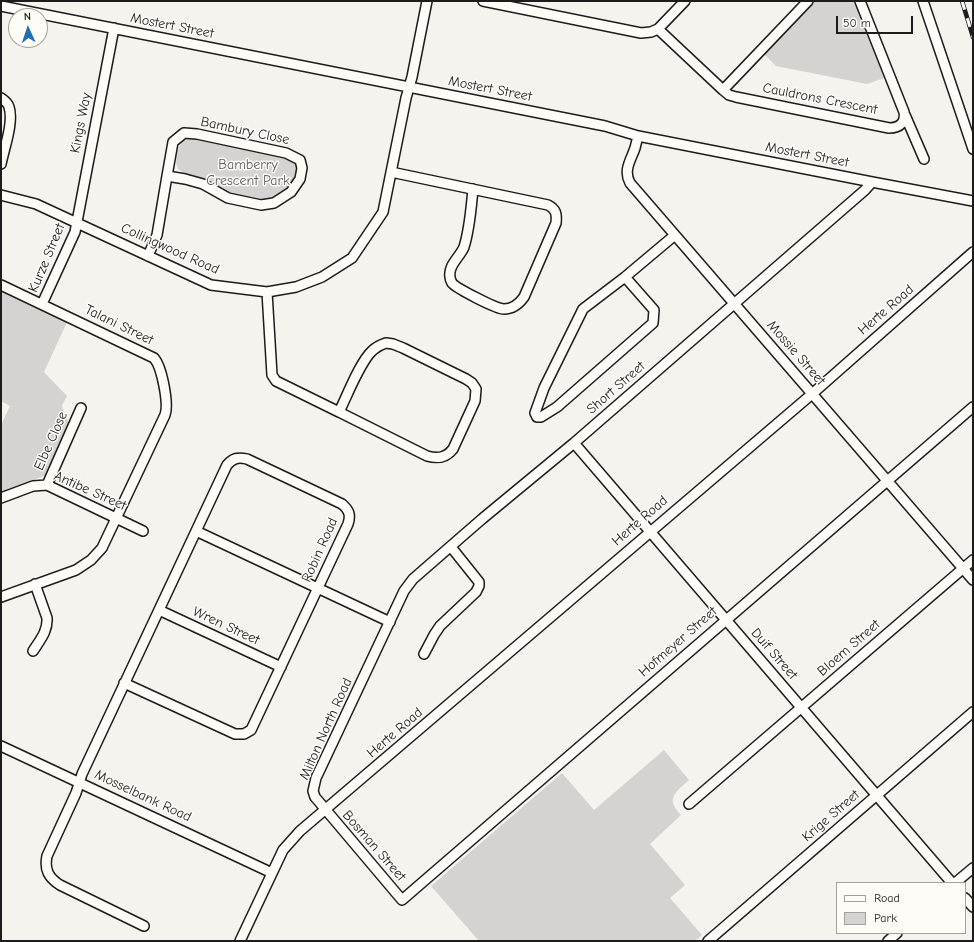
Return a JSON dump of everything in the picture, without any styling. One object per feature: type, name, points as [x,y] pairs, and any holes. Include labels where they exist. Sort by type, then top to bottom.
[{"type":"street","name":"Collingwood Road","points":[[1,195],[36,204],[211,285],[267,292],[296,287],[322,277],[352,258],[383,212],[427,1]]},
{"type":"street","points":[[483,1],[525,5],[641,33],[651,32],[658,29],[685,1]]},
{"type":"street","points":[[723,90],[808,1]]},
{"type":"street","name":"Cauldrons Crescent","points":[[860,1],[924,159]]},
{"type":"street","points":[[923,1],[973,149]]},
{"type":"street","name":"Mostert Street","points":[[1,6],[605,126],[638,136],[872,182],[973,200]]},
{"type":"street","name":"Kings Way","points":[[77,222],[114,28]]},
{"type":"street","name":"Cauldrons Crescent","points":[[658,29],[729,95],[889,128],[900,125],[905,115]]},
{"type":"street","points":[[1,98],[7,104],[10,115],[10,123],[1,164]]},
{"type":"street","name":"Bambury Close","points":[[148,256],[158,235],[167,176],[173,142],[184,133],[198,134],[286,153],[300,160],[302,168],[300,179],[291,192],[274,203],[261,205],[228,198],[203,184],[167,176]]},
{"type":"street","name":"Mossie Street","points":[[638,136],[627,169],[628,179],[973,580]]},
{"type":"street","points":[[391,172],[473,189],[548,205],[552,207],[557,214],[556,223],[524,297],[512,308],[503,309],[495,307],[461,289],[451,281],[450,272],[463,248],[471,215],[473,189]]},
{"type":"street","name":"Short Street","points":[[390,622],[404,591],[414,579],[482,519],[574,443],[865,190],[872,182]]},
{"type":"street","name":"Kurze Street","points":[[42,304],[77,222]]},
{"type":"street","points":[[626,277],[654,310],[653,323],[557,407],[542,417],[537,417],[535,413],[544,388],[583,309],[626,277],[675,235]]},
{"type":"street","name":"Herte Road","points":[[326,811],[650,531],[812,394],[973,252]]},
{"type":"street","name":"Talani Street","points":[[1,285],[154,358],[158,364],[167,403],[167,412],[102,548],[91,560],[76,570],[1,597]]},
{"type":"street","points":[[267,292],[272,375],[276,381],[428,456],[439,458],[447,455],[453,449],[475,401],[476,389],[466,379],[402,348],[386,343],[373,349],[366,357],[339,412]]},
{"type":"street","name":"Hofmeyer Street","points":[[402,900],[973,407]]},
{"type":"street","name":"Elbe Close","points":[[47,485],[81,408]]},
{"type":"street","name":"Duif Street","points":[[574,443],[876,795],[953,882]]},
{"type":"street","name":"Robin Road","points":[[124,683],[235,734],[240,735],[247,733],[253,726],[348,524],[350,515],[347,509],[342,504],[246,459],[233,459],[227,465],[124,683],[82,774],[76,793],[47,856],[46,862],[50,878],[60,885],[144,926]]},
{"type":"street","name":"Antibe Street","points":[[1,498],[33,486],[47,485],[143,531]]},
{"type":"street","points":[[196,531],[390,622]]},
{"type":"street","points":[[424,654],[440,626],[476,592],[479,586],[479,582],[451,547]]},
{"type":"street","name":"Bloem Street","points":[[689,804],[973,560]]},
{"type":"street","points":[[33,651],[46,632],[48,624],[48,618],[35,584]]},
{"type":"street","name":"Wren Street","points":[[159,610],[281,667]]},
{"type":"street","name":"Milton North Road","points":[[326,811],[314,795],[316,778],[390,622]]},
{"type":"street","name":"Krige Street","points":[[708,941],[973,712]]},
{"type":"street","name":"Mosselbank Road","points":[[1,746],[272,873]]},
{"type":"street","points":[[240,941],[287,845],[312,821],[326,811]]},
{"type":"street","name":"Bosman Street","points":[[326,811],[402,900]]},
{"type":"street","points":[[955,882],[973,868]]},
{"type":"street","points":[[966,899],[973,907]]},
{"type":"street","points":[[888,941],[896,934]]},
{"type":"green space","points":[[814,1],[855,1],[884,78],[867,84],[776,66],[764,54]]},
{"type":"green space","name":"Bamberry Crescent Park","points":[[188,138],[285,157],[298,163],[297,179],[294,184],[282,194],[271,198],[247,198],[224,191],[191,175],[185,174],[178,169],[176,161],[177,152],[181,143]]},
{"type":"green space","points":[[1,289],[68,320],[44,372],[67,396],[62,405],[69,426],[46,475],[2,492],[1,425],[10,406],[1,401]]},
{"type":"green space","points":[[664,750],[689,780],[676,792],[673,800],[676,809],[681,815],[650,844],[685,885],[670,898],[702,935],[695,941],[479,941],[431,886],[562,773],[594,810]]},
{"type":"railway","points":[[962,1],[973,37]]}]
